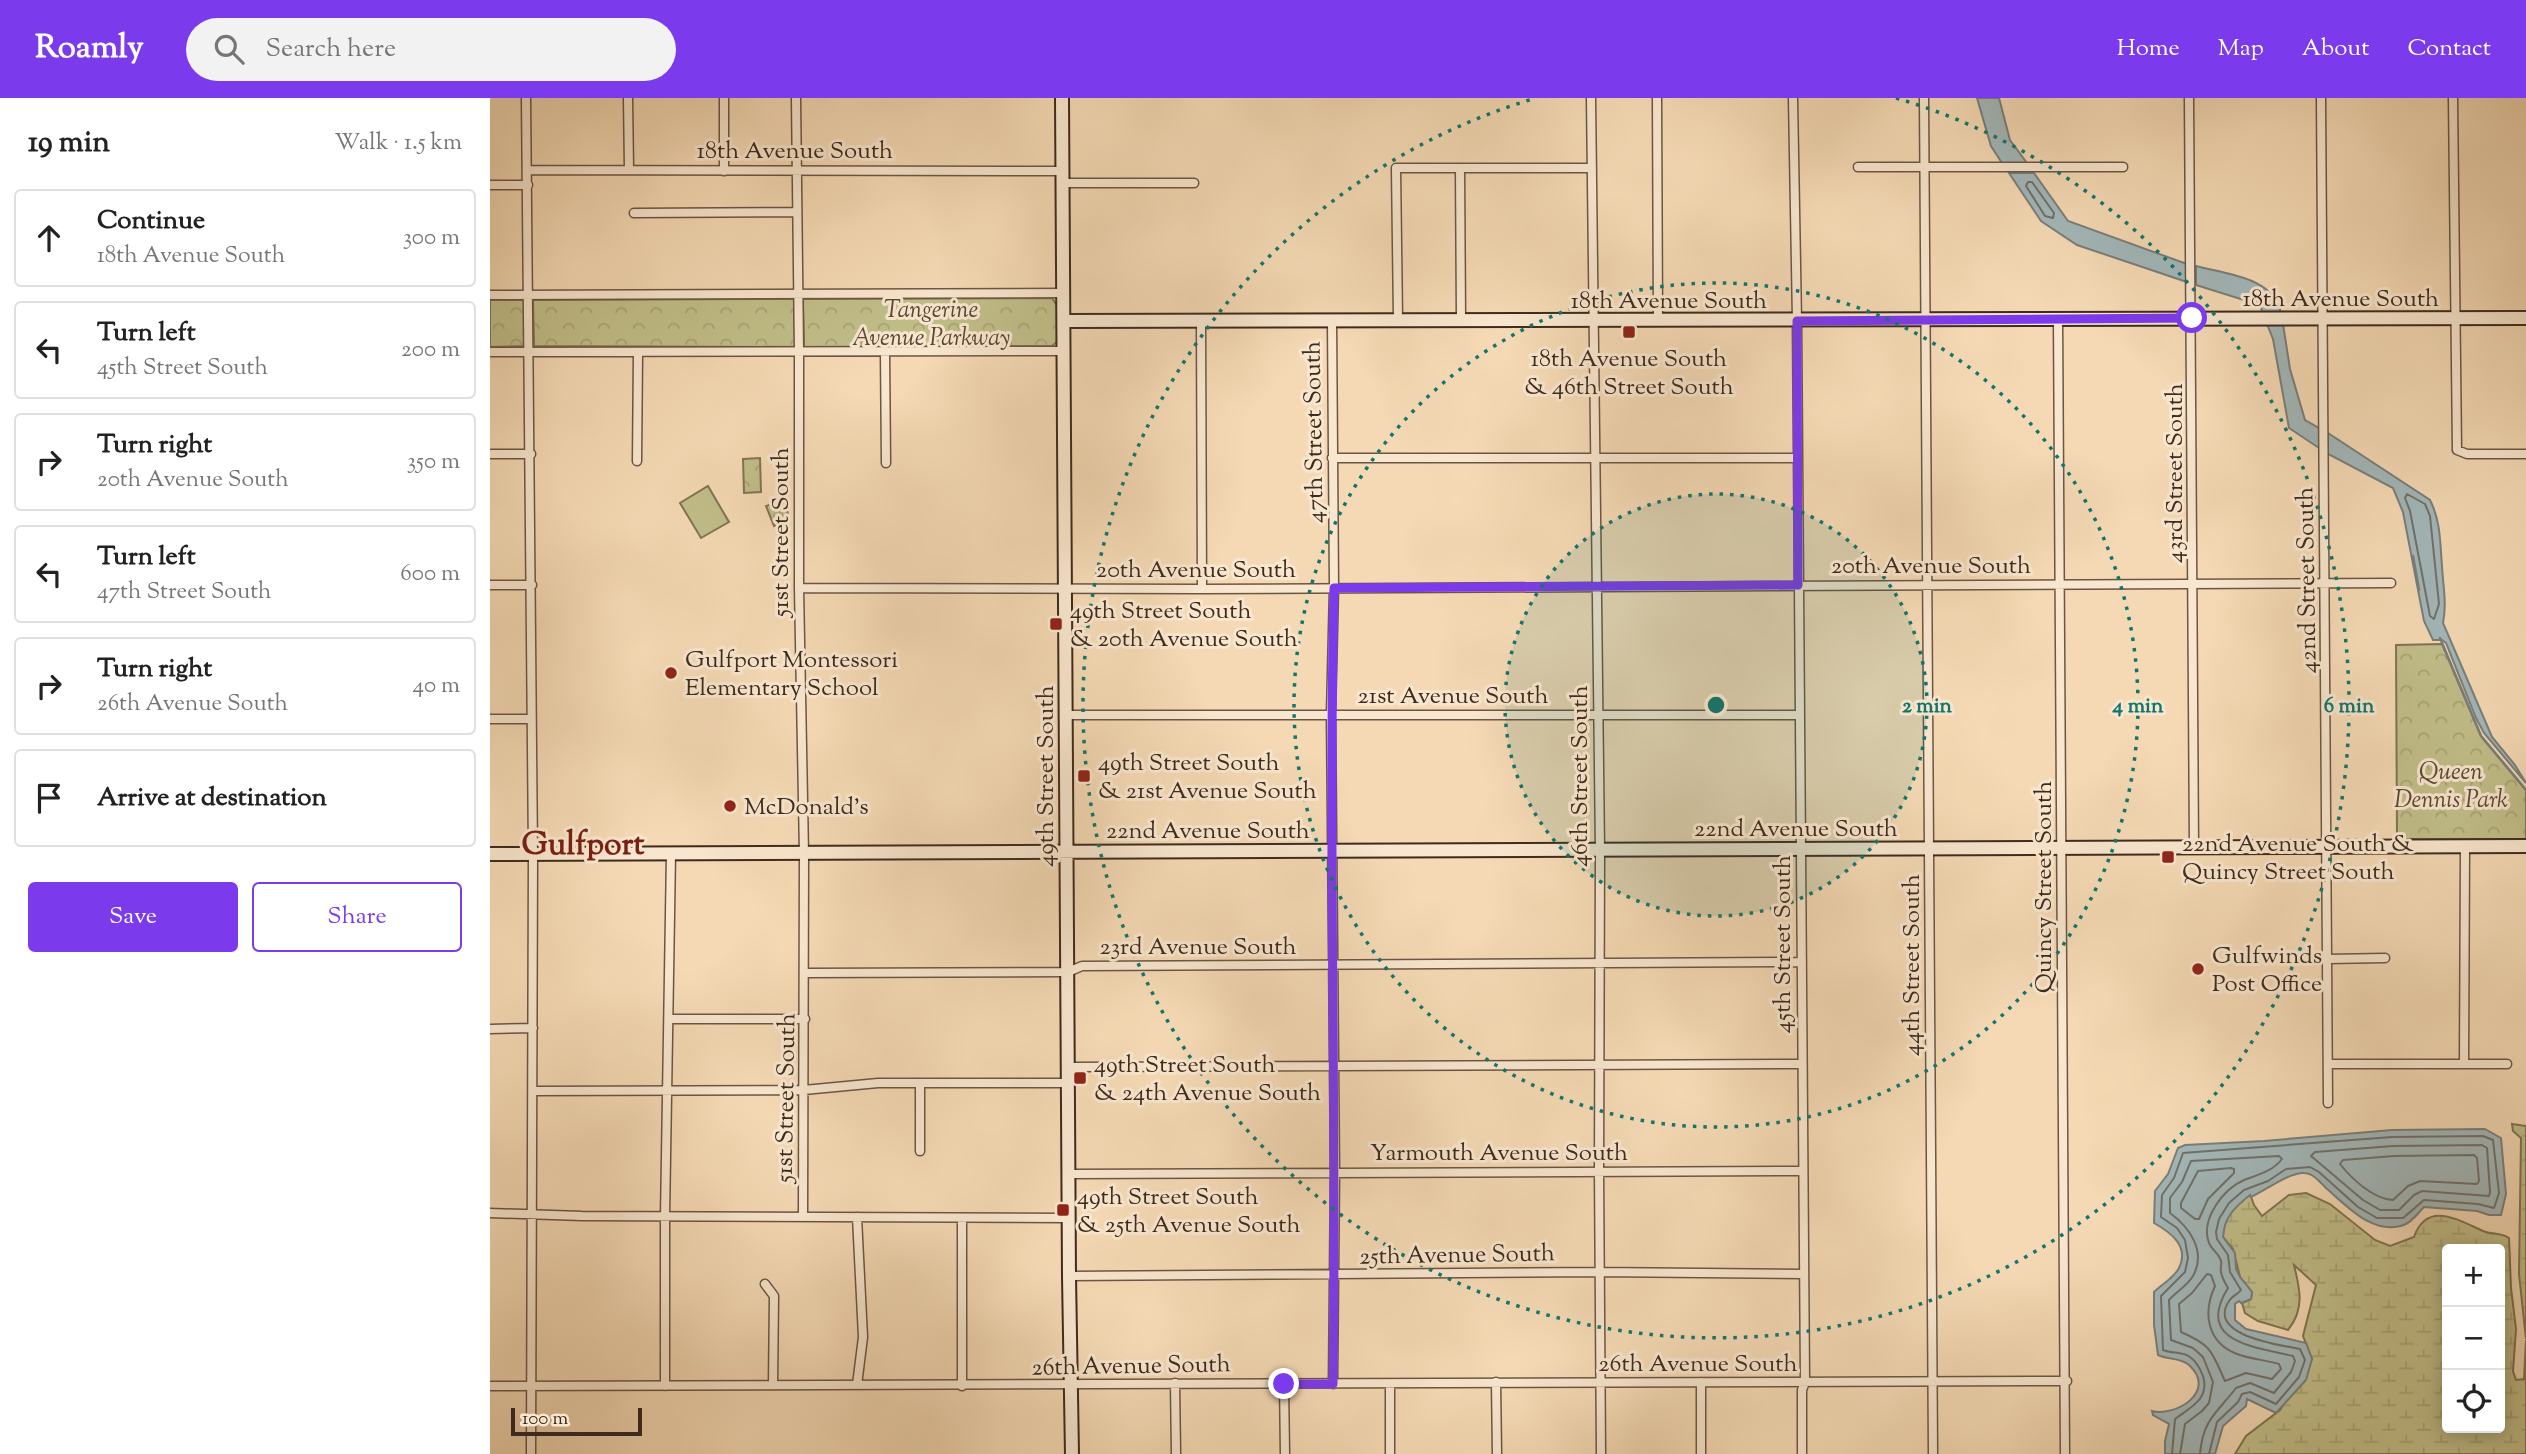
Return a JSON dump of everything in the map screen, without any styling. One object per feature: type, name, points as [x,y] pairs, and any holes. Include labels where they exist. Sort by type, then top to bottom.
[{"type":"main road","name":"49th Street South","points":[[1062,98],[1072,1454]]},
{"type":"main road","name":"18th Avenue South","points":[[1064,321],[2526,318]]},
{"type":"main road","name":"22nd Avenue South","points":[[490,854],[2526,846]]},
{"type":"street","points":[[526,98],[533,855],[531,1454]]},
{"type":"street","points":[[628,98],[629,169]]},
{"type":"street","points":[[724,98],[724,171]]},
{"type":"street","name":"51st Street South","points":[[796,98],[805,973],[803,1217]]},
{"type":"street","name":"46th Street South","points":[[1591,98],[1600,850],[1598,1171],[1601,1454]]},
{"type":"street","points":[[1657,98],[1658,321]]},
{"type":"street","name":"45th Street South","points":[[1793,98],[1805,1382],[1802,1390],[1802,1454]]},
{"type":"street","name":"44th Street South","points":[[1924,98],[1933,1454]]},
{"type":"street","name":"43rd Street South","points":[[2189,98],[2194,848]]},
{"type":"street","name":"42nd Street South","points":[[2321,98],[2328,1103]]},
{"type":"street","points":[[2453,98],[2456,450],[2466,454],[2526,454]]},
{"type":"street","points":[[1858,167],[2123,167]]},
{"type":"street","points":[[1398,320],[1396,168],[1592,168]]},
{"type":"street","points":[[1460,168],[1461,319]]},
{"type":"street","name":"18th Avenue South","points":[[527,170],[629,169],[1063,177],[1194,183]]},
{"type":"street","points":[[490,186],[528,186]]},
{"type":"street","points":[[634,213],[797,212]]},
{"type":"street","points":[[490,295],[1063,293]]},
{"type":"street","name":"47th Street South","points":[[1332,320],[1334,588],[1331,714],[1335,1172],[1333,1384]]},
{"type":"street","name":"Quincy Street South","points":[[2058,320],[2062,1117],[2067,1381],[2065,1454]]},
{"type":"street","points":[[1202,321],[1202,589]]},
{"type":"street","points":[[490,352],[1064,351]]},
{"type":"street","points":[[885,352],[886,463]]},
{"type":"street","points":[[637,461],[638,353]]},
{"type":"street","points":[[490,454],[531,454]]},
{"type":"street","points":[[1332,458],[1797,458]]},
{"type":"street","name":"20th Avenue South","points":[[799,588],[1202,589],[2391,583]]},
{"type":"street","points":[[490,585],[532,585]]},
{"type":"street","name":"21st Avenue South","points":[[1066,715],[1799,715]]},
{"type":"street","points":[[490,719],[531,719]]},
{"type":"street","points":[[2464,1063],[2465,846]]},
{"type":"street","points":[[665,1385],[666,1090],[671,854]]},
{"type":"street","points":[[2328,959],[2385,958]]},
{"type":"street","name":"23rd Avenue South","points":[[805,973],[1068,972],[1082,966],[1802,962]]},
{"type":"street","points":[[668,1019],[805,1019]]},
{"type":"street","points":[[490,1029],[533,1028]]},
{"type":"street","points":[[2328,1064],[2507,1063]]},
{"type":"street","points":[[1069,1067],[1801,1064]]},
{"type":"street","points":[[533,1091],[804,1090],[878,1083],[1069,1083]]},
{"type":"street","points":[[920,1083],[920,1151]]},
{"type":"street","name":"Yarmouth Avenue South","points":[[1069,1174],[1803,1171]]},
{"type":"street","points":[[490,1213],[665,1217],[1069,1219]]},
{"type":"street","points":[[857,1217],[863,1337],[858,1385]]},
{"type":"street","points":[[961,1218],[962,1386]]},
{"type":"street","name":"25th Avenue South","points":[[1069,1276],[1600,1272],[1804,1274]]},
{"type":"street","points":[[765,1284],[774,1296],[773,1385]]},
{"type":"street","name":"26th Avenue South","points":[[490,1386],[2067,1381]]},
{"type":"street","points":[[1496,1382],[1497,1454]]},
{"type":"street","points":[[1700,1382],[1701,1454]]},
{"type":"street","points":[[1175,1383],[1176,1454]]},
{"type":"street","points":[[1284,1384],[1285,1454]]},
{"type":"street","points":[[1390,1384],[1390,1454]]},
{"type":"green space","name":"Tangerine Avenue Parkway","points":[[1052,298],[1058,307],[1059,340],[1052,346],[804,347],[803,299]]},
{"type":"green space","name":"Tangerine Avenue Parkway","points":[[794,299],[795,347],[534,346],[533,300]]},
{"type":"green space","points":[[490,300],[524,300],[525,346],[490,347]]},
{"type":"green space","points":[[760,458],[761,492],[744,493],[743,459]]},
{"type":"green space","points":[[708,486],[729,522],[701,538],[680,503]]},
{"type":"green space","points":[[780,501],[786,505],[787,522],[774,526],[766,506]]},
{"type":"green space","name":"Queen Dennis Park","points":[[2442,644],[2481,736],[2526,790],[2526,839],[2397,839],[2396,645]]},
{"type":"green space","points":[[2512,1124],[2526,1126],[2526,1339],[2519,1274],[2521,1138],[2513,1131]]},
{"type":"green space","points":[[2306,1193],[2330,1204],[2375,1240],[2390,1246],[2414,1237],[2427,1219],[2435,1216],[2454,1218],[2486,1232],[2509,1238],[2516,1329],[2513,1371],[2516,1380],[2524,1379],[2526,1340],[2526,1454],[2235,1454],[2246,1436],[2280,1410],[2312,1359],[2303,1336],[2316,1285],[2294,1265],[2300,1299],[2297,1314],[2288,1330],[2258,1321],[2245,1313],[2242,1303],[2251,1299],[2252,1292],[2240,1277],[2233,1249],[2223,1237],[2225,1224],[2231,1212],[2250,1194],[2262,1216],[2289,1195]]},
{"type":"water","points":[[1977,98],[1999,98],[2010,140],[2027,163],[2002,163],[1991,146]]},
{"type":"water","points":[[2009,173],[2034,173],[2068,221],[2187,264],[2187,282],[2077,245],[2041,221]]},
{"type":"water","points":[[2196,266],[2248,279],[2259,285],[2277,302],[2281,314],[2263,314],[2260,305],[2196,285]]},
{"type":"water","points":[[2267,324],[2283,324],[2290,369],[2305,420],[2319,428],[2319,448],[2289,428],[2273,339]]},
{"type":"water","points":[[2328,433],[2430,500],[2439,533],[2445,601],[2443,623],[2492,737],[2526,783],[2484,733],[2446,643],[2433,640],[2424,621],[2403,512],[2393,488],[2328,454]]},
{"type":"water","points":[[2485,1129],[2501,1138],[2506,1194],[2501,1215],[2424,1207],[2404,1225],[2382,1226],[2361,1217],[2316,1178],[2304,1173],[2292,1175],[2251,1197],[2250,1195],[2235,1208],[2228,1218],[2223,1237],[2235,1253],[2236,1269],[2240,1277],[2252,1292],[2251,1299],[2235,1304],[2235,1320],[2246,1329],[2306,1343],[2312,1359],[2306,1380],[2276,1413],[2247,1399],[2246,1406],[2223,1426],[2215,1454],[2165,1454],[2169,1424],[2153,1415],[2152,1411],[2161,1412],[2181,1406],[2196,1393],[2199,1384],[2197,1375],[2189,1365],[2158,1355],[2154,1325],[2154,1292],[2174,1275],[2182,1260],[2177,1241],[2154,1223],[2155,1191],[2168,1174],[2178,1148],[2185,1145],[2392,1130]]},
{"type":"waterway","points":[[2413,556],[2419,590]]},
{"type":"waterway","points":[[2440,638],[2481,736],[2526,790]]},
{"type":"place","name":"18th Avenue South & 46th Street South","points":[[1629,332]]},
{"type":"place","name":"49th Street South & 20th Avenue South","points":[[1056,624]]},
{"type":"place","name":"Gulfport Montessori Elementary School","points":[[671,673]]},
{"type":"place","name":"49th Street South & 21st Avenue South","points":[[1084,776]]},
{"type":"place","name":"McDonald's","points":[[730,806]]},
{"type":"place","name":"22nd Avenue South & Quincy Street South","points":[[2168,857]]},
{"type":"place","name":"Gulfwinds Post Office","points":[[2198,969]]},
{"type":"place","name":"49th Street South & 24th Avenue South","points":[[1080,1078]]},
{"type":"place","name":"49th Street South & 25th Avenue South","points":[[1063,1210]]},
{"type":"district","name":"Gulfport","points":[[583,843]]},
{"type":"route","points":[[1284,1384],[1333,1384],[1335,1172],[1331,714],[1334,588],[1798,585],[1797,321],[2192,318]]}]
